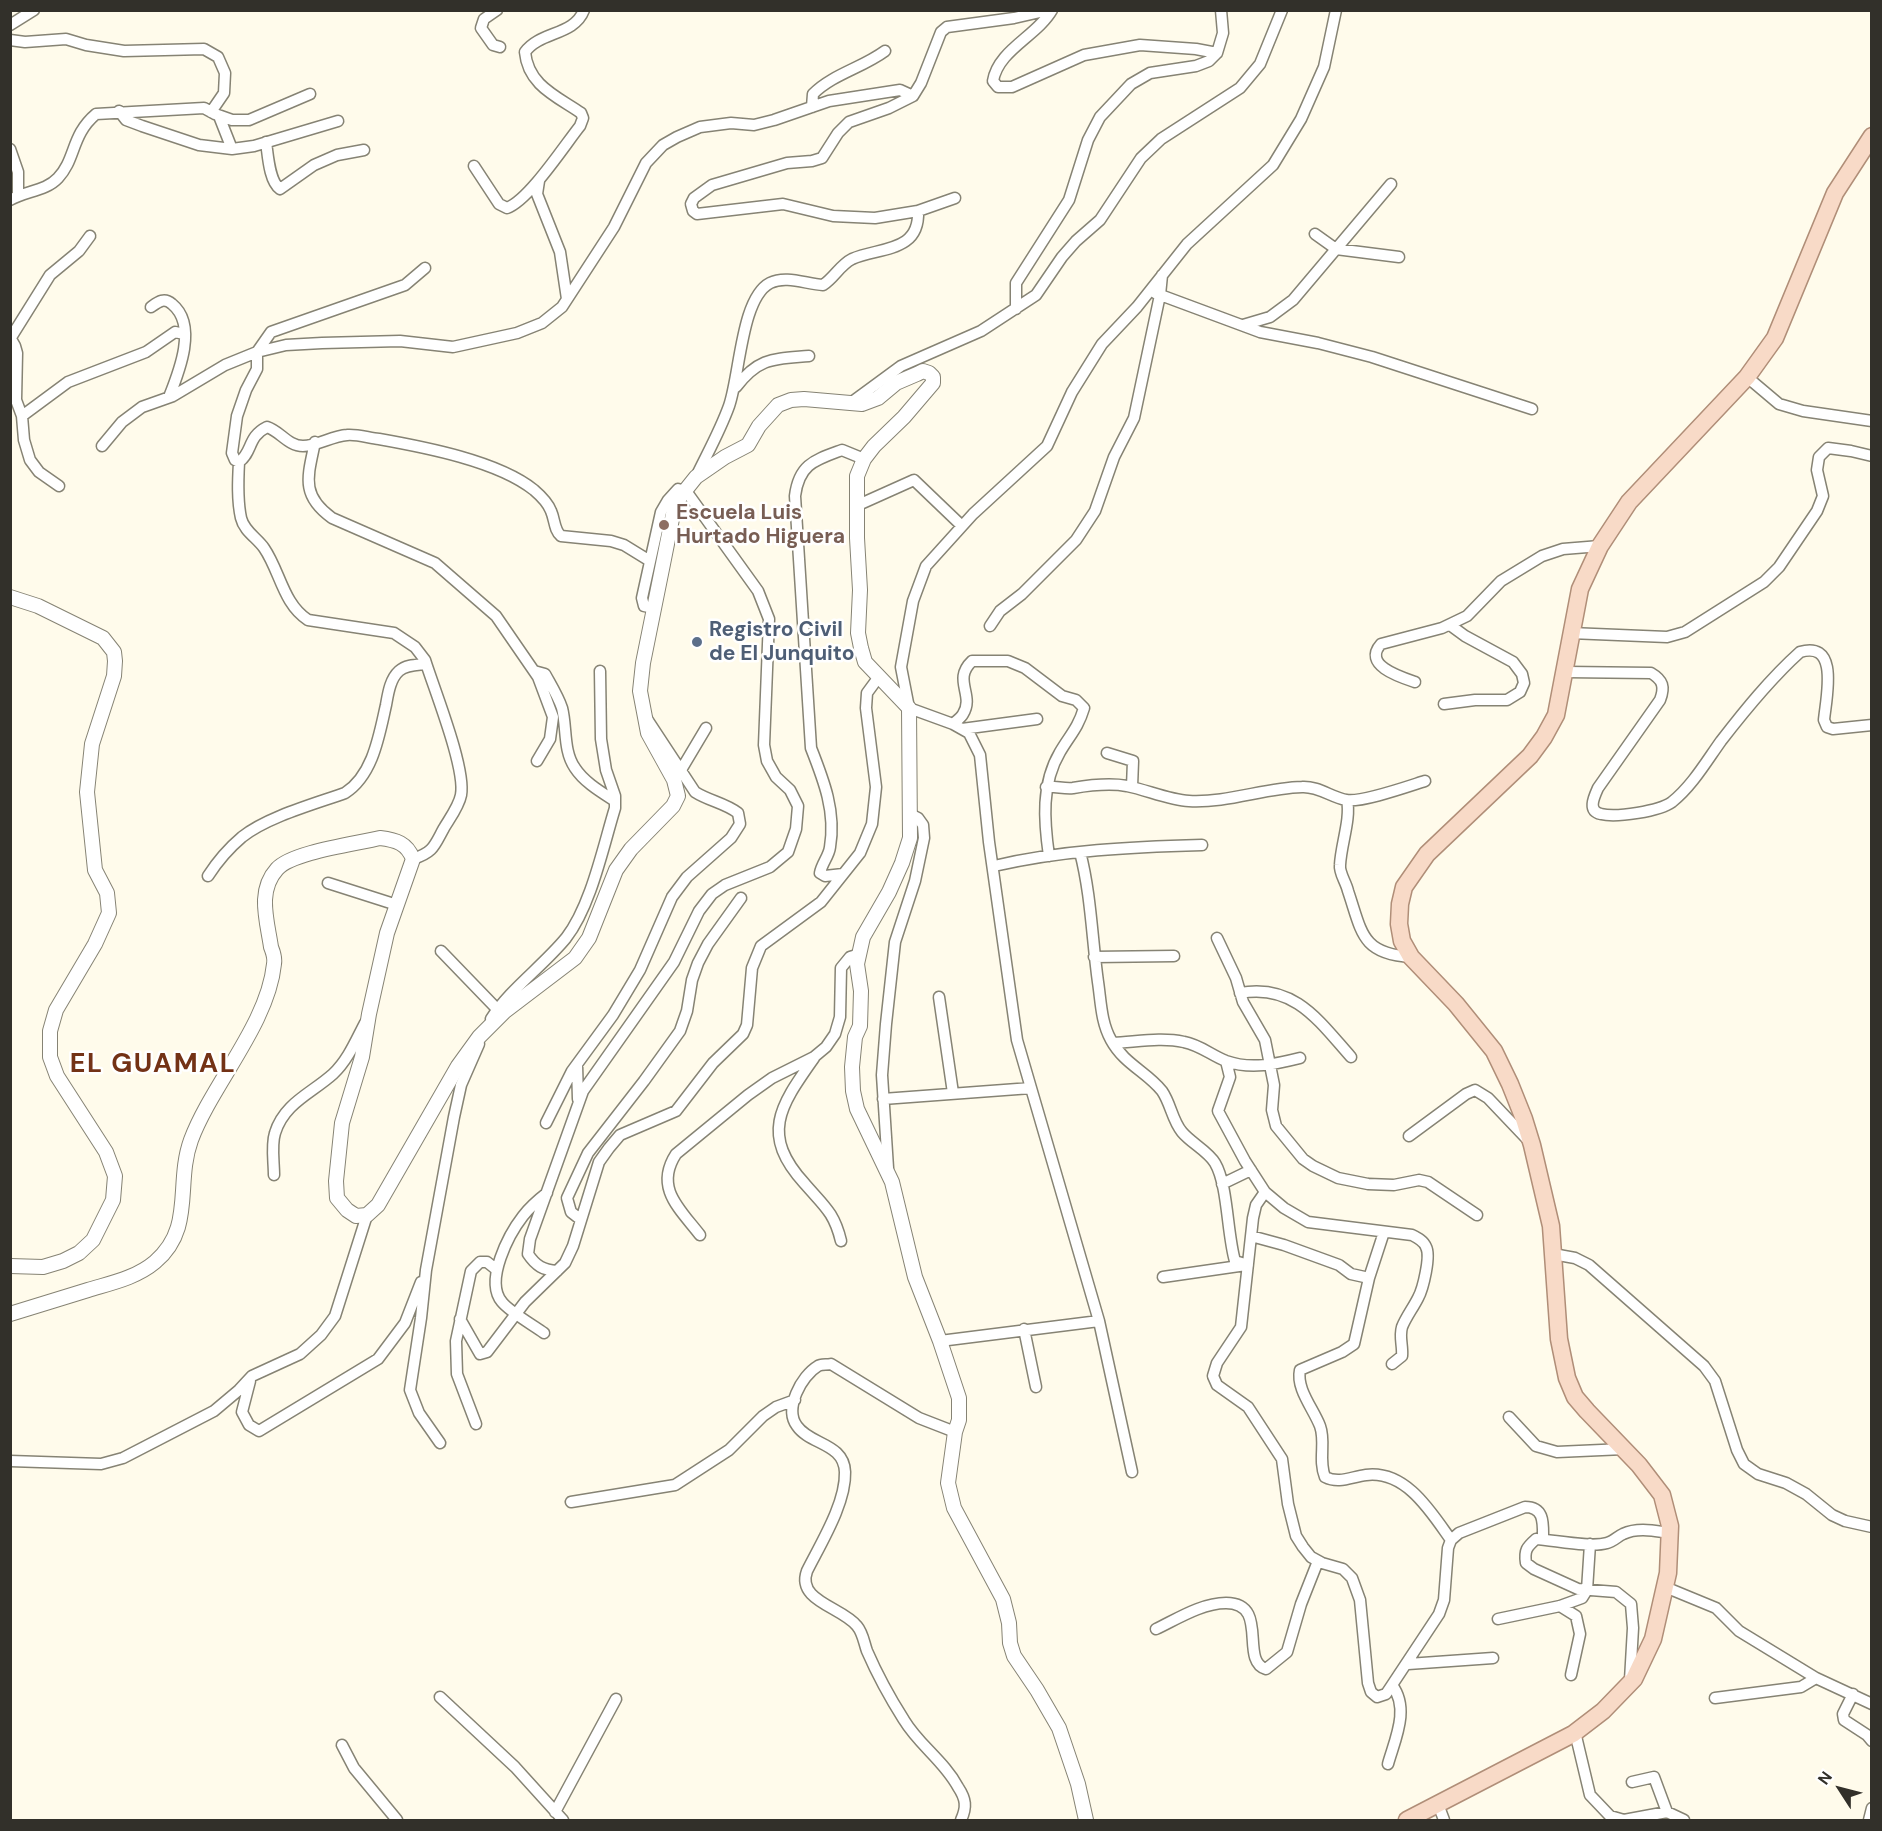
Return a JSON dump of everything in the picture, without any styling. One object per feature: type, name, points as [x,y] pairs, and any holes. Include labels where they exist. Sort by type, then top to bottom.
[{"type":"main road","points":[[1407,1821],[1575,1732],[1604,1711],[1634,1679],[1653,1639],[1665,1587],[1670,1526],[1662,1495],[1624,1449],[1587,1412],[1575,1397],[1567,1378],[1559,1339],[1551,1226],[1524,1119],[1494,1051],[1456,1004],[1412,957],[1402,941],[1399,924],[1404,886],[1426,855],[1530,756],[1544,737],[1556,715],[1580,589],[1600,546],[1629,502],[1747,377],[1775,338],[1835,193],[1872,136]]},
{"type":"street","points":[[10,25],[34,10]]},
{"type":"street","points":[[497,10],[484,19],[481,28],[493,45],[500,47]]},
{"type":"street","points":[[474,166],[499,204],[507,207],[514,205],[539,181],[580,126],[583,118],[581,113],[536,82],[526,64],[525,52],[532,42],[569,28],[582,16],[584,10]]},
{"type":"street","points":[[1051,10],[1046,21],[1002,60],[994,74],[993,81],[998,87],[1012,87],[1084,55],[1140,45],[1196,49],[1217,53]]},
{"type":"street","points":[[955,198],[918,211],[875,218],[833,216],[783,204],[697,214],[691,204],[694,198],[712,185],[787,163],[822,158],[838,133],[849,122],[889,108],[913,96],[921,83],[941,32],[946,27],[1014,18],[1051,10]]},
{"type":"street","points":[[1016,309],[1016,284],[1069,200],[1088,140],[1100,117],[1131,84],[1150,74],[1196,66],[1209,61],[1217,53],[1223,33],[1221,10]]},
{"type":"street","points":[[852,402],[901,366],[981,331],[1036,295],[1062,257],[1100,220],[1141,158],[1161,139],[1240,87],[1260,64],[1282,10]]},
{"type":"street","points":[[990,626],[1000,611],[1022,594],[1076,540],[1095,511],[1114,457],[1134,418],[1155,293],[1162,275],[1187,244],[1274,165],[1301,119],[1324,67],[1336,10]]},
{"type":"street","points":[[10,40],[26,42],[66,39],[86,45],[124,51],[204,49],[218,57],[225,74],[224,93],[215,114],[232,149]]},
{"type":"street","points":[[812,107],[813,94],[824,84],[872,61],[885,51]]},
{"type":"street","points":[[102,446],[122,422],[142,406],[169,397],[225,365],[257,352],[285,345],[322,343],[400,341],[453,346],[517,333],[542,323],[562,307],[614,227],[646,163],[663,145],[677,136],[700,127],[730,123],[754,125],[829,101],[900,90],[913,96]]},
{"type":"street","points":[[10,148],[18,172],[14,197],[43,188],[57,180],[64,170],[79,133],[86,122],[96,114],[204,108],[232,120],[249,120],[310,94]]},
{"type":"street","points":[[119,111],[126,120],[151,130],[199,145],[232,149],[266,142],[338,121]]},
{"type":"street","points":[[266,142],[274,180],[280,189],[314,165],[337,155],[364,150]]},
{"type":"street","points":[[539,181],[537,194],[560,252],[567,299]]},
{"type":"street","points":[[1242,326],[1270,317],[1293,300],[1391,184]]},
{"type":"street","points":[[440,1443],[419,1413],[410,1390],[422,1318],[426,1270],[460,1085],[484,1032],[504,1011],[575,958],[589,938],[616,870],[631,849],[674,806],[678,796],[674,780],[648,733],[640,691],[673,514],[680,497],[696,477],[721,426],[734,390],[748,314],[754,299],[771,282],[784,279],[823,285],[850,260],[893,248],[908,240],[917,227],[918,211]]},
{"type":"street","points":[[1315,234],[1336,249],[1399,257]]},
{"type":"street","points":[[59,486],[39,471],[30,460],[24,440],[22,416],[16,400],[17,353],[11,339],[50,275],[79,251],[90,236]]},
{"type":"street","points":[[239,462],[235,460],[232,453],[237,416],[256,369],[257,352],[271,332],[405,285],[425,268]]},
{"type":"street","points":[[1155,293],[1260,332],[1318,343],[1372,357],[1532,409]]},
{"type":"street","points":[[1086,1821],[1075,1773],[1059,1728],[1014,1656],[1004,1599],[954,1508],[948,1483],[955,1432],[959,1420],[959,1398],[915,1277],[888,1174],[857,1109],[852,1091],[852,1067],[855,1037],[860,1026],[861,991],[857,964],[863,937],[889,892],[902,864],[910,838],[909,708],[901,667],[913,601],[926,566],[962,526],[1047,446],[1072,392],[1102,344],[1155,293]]},
{"type":"street","points":[[152,307],[161,300],[169,301],[177,308],[184,320],[182,363],[169,397]]},
{"type":"street","points":[[22,416],[50,393],[68,382],[146,352],[175,332],[184,334]]},
{"type":"street","points":[[734,390],[748,372],[760,363],[809,356]]},
{"type":"street","points":[[696,477],[725,457],[748,445],[759,426],[778,405],[791,400],[804,399],[862,404],[878,398],[896,383],[922,371],[933,377],[933,383],[928,389],[864,459],[857,476],[856,506],[860,581],[858,633],[866,662],[878,678],[909,708],[969,733],[980,755],[989,842],[1017,1040],[1099,1321],[1132,1472]]},
{"type":"street","points":[[1747,377],[1779,404],[1803,411],[1872,421]]},
{"type":"street","points":[[413,859],[426,855],[433,848],[457,807],[461,794],[458,763],[426,664],[415,647],[394,633],[308,620],[301,616],[292,604],[264,549],[246,529],[242,520],[238,486],[239,462],[244,458],[258,432],[267,427],[276,430],[293,444],[303,446],[349,434],[418,446],[507,472],[534,490],[546,502],[552,513],[556,532],[561,536],[611,541],[624,545],[650,561]]},
{"type":"street","points":[[315,442],[310,469],[310,495],[317,507],[332,518],[435,563],[496,616],[534,671],[553,717],[550,739],[537,761]]},
{"type":"street","points":[[1570,633],[1667,637],[1685,632],[1764,582],[1779,567],[1816,511],[1823,496],[1817,470],[1819,457],[1828,448],[1872,456]]},
{"type":"street","points":[[843,874],[825,876],[820,873],[830,851],[833,823],[825,782],[811,748],[795,496],[797,483],[803,470],[815,460],[842,450],[864,459]]},
{"type":"street","points":[[856,506],[914,480],[962,526]]},
{"type":"street","points":[[557,1271],[544,1270],[534,1263],[528,1254],[530,1239],[583,1091],[674,962],[699,911],[712,894],[725,885],[770,867],[788,852],[796,830],[798,806],[790,790],[776,777],[767,761],[764,745],[769,619],[758,591],[686,491],[678,489],[661,512],[642,598],[644,606],[654,608]]},
{"type":"street","points":[[1415,682],[1394,675],[1382,666],[1375,658],[1375,650],[1380,644],[1442,628],[1467,616],[1501,581],[1542,556],[1563,549],[1600,546]]},
{"type":"street","points":[[10,597],[38,606],[103,638],[114,652],[114,676],[92,744],[87,792],[95,870],[107,893],[109,913],[95,944],[56,1010],[50,1031],[50,1057],[57,1076],[106,1152],[116,1176],[113,1200],[93,1239],[79,1253],[43,1267],[10,1266]]},
{"type":"street","points":[[1444,704],[1475,700],[1507,700],[1520,692],[1524,683],[1522,674],[1513,662],[1465,636],[1450,625]]},
{"type":"street","points":[[1566,672],[1651,673],[1660,679],[1664,690],[1660,700],[1598,788],[1592,803],[1594,810],[1600,814],[1620,815],[1658,809],[1671,803],[1687,788],[1748,706],[1800,652],[1810,649],[1819,652],[1829,671],[1824,720],[1827,727],[1833,729],[1872,725]]},
{"type":"street","points":[[957,727],[967,704],[963,675],[965,668],[972,661],[1008,661],[1025,668],[1062,696],[1076,700],[1084,708],[1079,724],[1059,753],[1046,787],[1045,810],[1049,856]]},
{"type":"street","points":[[208,876],[241,837],[260,826],[345,793],[356,786],[365,774],[393,679],[399,671],[410,665],[426,664]]},
{"type":"street","points":[[534,671],[545,674],[556,694],[562,709],[568,750],[575,768],[592,786],[615,801]]},
{"type":"street","points":[[10,1461],[101,1464],[123,1458],[214,1411],[252,1376],[300,1354],[321,1335],[335,1316],[368,1215],[378,1205],[458,1066],[498,1009],[544,964],[574,926],[587,899],[615,808],[601,739],[600,671]]},
{"type":"street","points":[[460,1319],[480,1354],[487,1352],[517,1313],[566,1263],[599,1162],[620,1135],[676,1111],[713,1063],[743,1034],[747,1026],[752,968],[761,946],[821,902],[860,853],[872,824],[876,787],[866,708],[867,693],[878,678]]},
{"type":"street","points":[[546,1123],[577,1065],[613,1015],[640,970],[672,897],[687,877],[731,838],[740,824],[738,813],[727,805],[704,798],[695,792],[642,711]]},
{"type":"street","points":[[957,727],[1037,719]]},
{"type":"street","points":[[681,770],[706,728]]},
{"type":"street","points":[[1107,753],[1133,761],[1132,787]]},
{"type":"street","points":[[1046,787],[1072,788],[1082,785],[1111,784],[1188,801],[1212,800],[1306,786],[1347,800],[1385,794],[1425,781]]},
{"type":"street","points":[[1347,800],[1349,810],[1343,836],[1340,868],[1362,933],[1375,950],[1412,957]]},
{"type":"street","points":[[888,1174],[882,1075],[886,1024],[895,942],[915,881],[924,838],[923,825],[918,818],[910,814]]},
{"type":"street","points":[[10,1314],[135,1276],[155,1262],[167,1248],[180,1227],[184,1166],[191,1139],[255,1022],[269,988],[274,963],[265,914],[264,894],[270,878],[278,867],[294,858],[380,838],[393,839],[404,844],[413,859],[387,933],[362,1057],[342,1123],[336,1181],[338,1198],[346,1210],[356,1216],[368,1215]]},
{"type":"street","points":[[994,866],[1080,852],[1135,847],[1202,845]]},
{"type":"street","points":[[1080,852],[1087,878],[1094,957],[1103,1020],[1113,1043],[1125,1060],[1161,1090],[1175,1122],[1183,1133],[1215,1162],[1235,1261],[1248,1265]]},
{"type":"street","points":[[328,883],[397,905]]},
{"type":"street","points":[[580,1220],[571,1212],[567,1198],[588,1153],[680,1031],[698,963],[708,944],[741,898]]},
{"type":"street","points":[[1217,938],[1236,978],[1243,1002],[1265,1040],[1274,1085],[1272,1110],[1276,1126],[1303,1159],[1313,1167],[1338,1178],[1368,1184],[1394,1185],[1419,1180],[1428,1182],[1477,1215]]},
{"type":"street","points":[[441,951],[498,1009]]},
{"type":"street","points":[[700,1235],[669,1195],[669,1165],[676,1154],[748,1095],[772,1078],[814,1057],[826,1047],[835,1034],[840,1017],[841,968],[850,957],[860,954]]},
{"type":"street","points":[[1094,957],[1174,956]]},
{"type":"street","points":[[1240,993],[1256,990],[1272,991],[1288,996],[1315,1015],[1351,1057]]},
{"type":"street","points":[[939,997],[952,1093]]},
{"type":"street","points":[[274,1175],[274,1134],[283,1116],[292,1104],[334,1073],[350,1053],[369,1014]]},
{"type":"street","points":[[1113,1043],[1181,1041],[1195,1045],[1226,1061],[1242,1065],[1270,1065],[1300,1058]]},
{"type":"street","points":[[814,1057],[790,1092],[779,1118],[778,1137],[784,1155],[790,1164],[837,1222],[841,1241]]},
{"type":"street","points":[[1226,1061],[1230,1077],[1218,1111],[1265,1192],[1284,1208],[1308,1222],[1412,1235],[1421,1240],[1428,1251],[1420,1296],[1402,1328],[1400,1340],[1402,1356],[1392,1364]]},
{"type":"street","points":[[577,1065],[578,1105]]},
{"type":"street","points":[[884,1099],[1031,1088]]},
{"type":"street","points":[[1409,1136],[1466,1094],[1475,1090],[1488,1098],[1508,1117],[1532,1145]]},
{"type":"street","points":[[1221,1184],[1251,1170]]},
{"type":"street","points":[[1265,1192],[1256,1205],[1241,1327],[1217,1363],[1213,1376],[1217,1385],[1248,1407],[1282,1459],[1288,1504],[1296,1536],[1311,1557],[1343,1569],[1352,1578],[1360,1600],[1368,1683],[1371,1692],[1377,1697],[1386,1694],[1439,1614],[1444,1600],[1448,1548],[1451,1540],[1459,1533],[1526,1507],[1533,1507],[1540,1512],[1543,1519],[1543,1539]]},
{"type":"street","points":[[544,1333],[502,1302],[495,1288],[502,1252],[522,1217],[535,1202],[547,1193]]},
{"type":"street","points":[[1384,1232],[1369,1278],[1354,1344],[1342,1352],[1300,1370],[1298,1380],[1321,1429],[1321,1467],[1325,1477],[1334,1481],[1369,1474],[1384,1476],[1406,1485],[1451,1540]]},
{"type":"street","points":[[1251,1236],[1284,1245],[1339,1265],[1351,1274],[1369,1278]]},
{"type":"street","points":[[1553,1254],[1575,1258],[1589,1265],[1704,1366],[1715,1380],[1737,1450],[1744,1464],[1758,1474],[1786,1483],[1806,1494],[1832,1515],[1845,1521],[1872,1527]]},
{"type":"street","points":[[476,1424],[457,1374],[456,1341],[471,1271],[480,1262],[487,1262],[497,1270]]},
{"type":"street","points":[[1163,1277],[1248,1265]]},
{"type":"street","points":[[252,1376],[242,1412],[249,1425],[259,1431],[378,1359],[405,1323],[426,1270]]},
{"type":"street","points":[[10,1322],[32,1307]]},
{"type":"street","points":[[940,1341],[1099,1321]]},
{"type":"street","points":[[1024,1329],[1035,1387]]},
{"type":"street","points":[[955,1432],[919,1418],[831,1364],[819,1365],[807,1375],[798,1389],[792,1413],[797,1426],[806,1435],[834,1450],[844,1464],[845,1471],[838,1505],[807,1571],[805,1585],[816,1598],[858,1626],[870,1656],[904,1721],[947,1768],[964,1797],[966,1808],[961,1821]]},
{"type":"street","points":[[571,1502],[675,1485],[729,1450],[763,1416],[776,1407],[795,1400]]},
{"type":"street","points":[[1509,1417],[1536,1446],[1557,1452],[1624,1449]]},
{"type":"street","points":[[1630,1683],[1633,1628],[1631,1604],[1616,1592],[1578,1589],[1541,1573],[1526,1563],[1524,1554],[1526,1547],[1536,1539],[1590,1544],[1607,1543],[1636,1530],[1670,1533]]},
{"type":"street","points":[[1498,1619],[1560,1606],[1582,1598],[1587,1590],[1590,1544]]},
{"type":"street","points":[[1156,1629],[1204,1607],[1226,1603],[1240,1606],[1252,1622],[1256,1660],[1260,1668],[1266,1669],[1287,1652],[1301,1604],[1318,1561]]},
{"type":"street","points":[[1665,1587],[1716,1608],[1739,1632],[1816,1677],[1872,1704]]},
{"type":"street","points":[[1560,1606],[1576,1616],[1580,1634],[1571,1675]]},
{"type":"street","points":[[1408,1664],[1493,1658]]},
{"type":"street","points":[[1715,1698],[1801,1687],[1816,1677]]},
{"type":"street","points":[[1388,1764],[1400,1724],[1402,1705],[1398,1693],[1392,1686]]},
{"type":"street","points":[[1853,1694],[1843,1714],[1844,1720],[1867,1735],[1872,1741]]},
{"type":"street","points":[[440,1697],[515,1767],[563,1821]]},
{"type":"street","points":[[555,1812],[616,1699]]},
{"type":"street","points":[[1575,1732],[1590,1795],[1610,1816],[1624,1820],[1667,1812],[1684,1821]]},
{"type":"street","points":[[342,1745],[354,1768],[397,1821]]},
{"type":"street","points":[[1632,1782],[1654,1778],[1667,1812]]},
{"type":"street","points":[[1438,1804],[1444,1821]]},
{"type":"street","points":[[1869,1821],[1872,1808]]},
{"type":"place","name":"Escuela Luis Hurtado Higuera","points":[[664,525]]},
{"type":"place","name":"Registro Civil de El Junquito","points":[[697,642]]},
{"type":"district","name":"EL GUAMAL","points":[[153,1065]]}]
